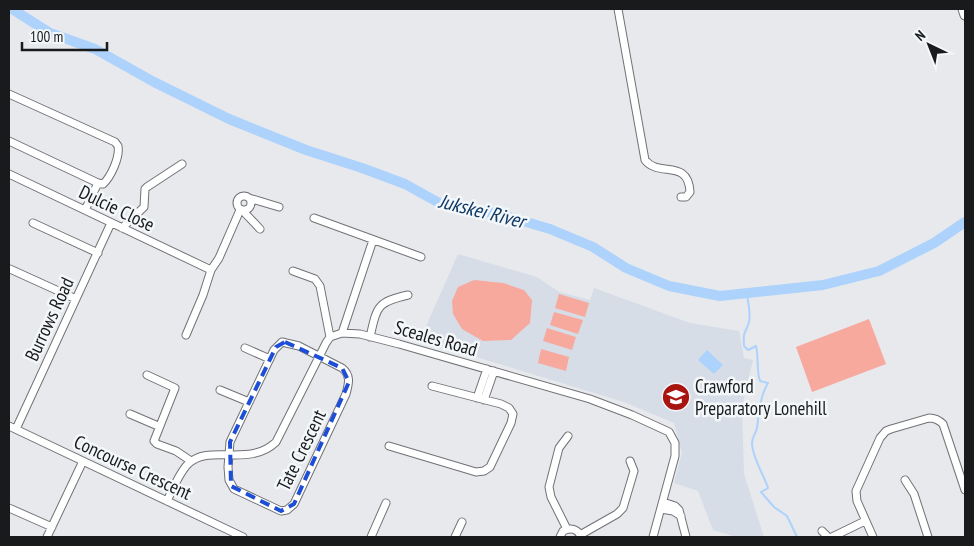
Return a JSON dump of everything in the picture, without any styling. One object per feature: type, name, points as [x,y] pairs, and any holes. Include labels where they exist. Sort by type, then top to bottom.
[{"type":"main road","points":[[963,9],[965,15]]},
{"type":"street","points":[[618,9],[644,160],[649,165],[674,170],[688,178],[690,192],[686,197],[681,197]]},
{"type":"street","points":[[9,94],[117,143],[119,151],[107,180],[102,184],[9,141]]},
{"type":"street","points":[[122,228],[144,207],[145,189],[182,164]]},
{"type":"street","name":"Dulcie Close","points":[[9,174],[211,270]]},
{"type":"street","points":[[85,210],[98,183]]},
{"type":"street","points":[[260,229],[236,205],[238,199],[244,196],[279,207]]},
{"type":"street","points":[[186,334],[203,295],[211,270],[242,210],[249,208],[251,205],[250,198]]},
{"type":"street","points":[[314,218],[421,257]]},
{"type":"street","points":[[33,223],[98,253]]},
{"type":"street","name":"Burrows Road","points":[[12,428],[98,253],[110,223]]},
{"type":"street","points":[[167,501],[183,471],[191,462],[201,457],[261,453],[276,442],[324,345],[330,337],[342,332],[373,240]]},
{"type":"street","points":[[10,269],[76,299]]},
{"type":"street","points":[[293,271],[315,279],[320,286],[330,337]]},
{"type":"street","points":[[370,337],[376,313],[380,306],[387,301],[408,295]]},
{"type":"street","name":"Sceales Road","points":[[342,332],[370,337],[590,399],[669,432],[674,439],[676,450],[653,537]]},
{"type":"street","points":[[230,455],[230,442],[276,347],[285,342],[320,356]]},
{"type":"street","points":[[245,348],[270,359]]},
{"type":"street","name":"Tate Crescent","points":[[230,455],[228,467],[229,480],[234,489],[279,510],[291,508],[342,403],[349,382],[346,371],[320,356]]},
{"type":"street","points":[[481,399],[490,370]]},
{"type":"street","points":[[147,375],[175,388],[158,426],[154,439],[155,442],[176,451],[191,462]]},
{"type":"street","points":[[389,446],[476,472],[484,471],[493,462],[511,423],[513,414],[505,406],[432,386]]},
{"type":"street","points":[[220,390],[249,402]]},
{"type":"street","points":[[130,414],[158,426]]},
{"type":"street","points":[[872,537],[856,497],[857,487],[880,438],[886,431],[929,418],[939,421],[943,424],[965,490]]},
{"type":"street","name":"Concourse Crescent","points":[[12,428],[243,537]]},
{"type":"street","points":[[567,529],[551,497],[549,487],[560,448],[568,436]]},
{"type":"street","points":[[47,537],[83,461]]},
{"type":"street","points":[[560,537],[563,531],[567,529],[577,531],[581,536],[617,514],[623,508],[634,471],[630,461]]},
{"type":"street","points":[[906,480],[914,494],[928,537]]},
{"type":"street","points":[[370,537],[386,503]]},
{"type":"street","points":[[662,505],[676,506],[681,516],[686,537]]},
{"type":"street","points":[[9,508],[52,527]]},
{"type":"street","points":[[832,537],[865,521]]},
{"type":"street","points":[[455,537],[462,522]]},
{"type":"street","points":[[822,531],[828,537]]},
{"type":"highlighted area","points":[[285,342],[342,368],[349,382],[294,504],[281,511],[231,486],[230,442],[276,347]]},
{"type":"shaded area","name":"Crawford Preparatory Lonehill","points":[[458,254],[537,277],[559,292],[590,300],[594,288],[690,323],[739,331],[744,358],[753,360],[742,407],[744,474],[764,537],[736,537],[713,530],[698,491],[674,483],[682,453],[674,423],[624,402],[420,340]]},
{"type":"shaded area","points":[[474,280],[503,283],[524,290],[532,300],[530,323],[511,340],[483,341],[462,329],[453,314],[452,301],[458,287]]},
{"type":"shaded area","points":[[559,294],[589,303],[585,317],[555,308]]},
{"type":"shaded area","points":[[554,312],[583,320],[578,334],[550,325]]},
{"type":"shaded area","points":[[869,319],[886,364],[812,392],[796,347]]},
{"type":"shaded area","points":[[547,328],[576,337],[572,350],[543,341]]},
{"type":"shaded area","points":[[541,349],[569,357],[566,371],[538,363]]},
{"type":"water","points":[[707,350],[723,365],[714,374],[698,360]]},
{"type":"waterway","name":"Jukskei River","points":[[12,9],[50,33],[95,49],[154,82],[229,119],[306,150],[405,184],[441,204],[499,214],[550,229],[593,247],[626,268],[669,286],[720,296],[823,285],[879,271],[934,243],[965,222]]},
{"type":"waterway","points":[[747,294],[750,319],[744,335],[744,346],[748,350],[756,346],[760,381],[768,383],[762,399],[757,428],[752,443],[756,460],[768,488],[761,492],[774,507],[787,516],[797,537]]},
{"type":"place","name":"Crawford Preparatory Lonehill","points":[[676,397]]}]
